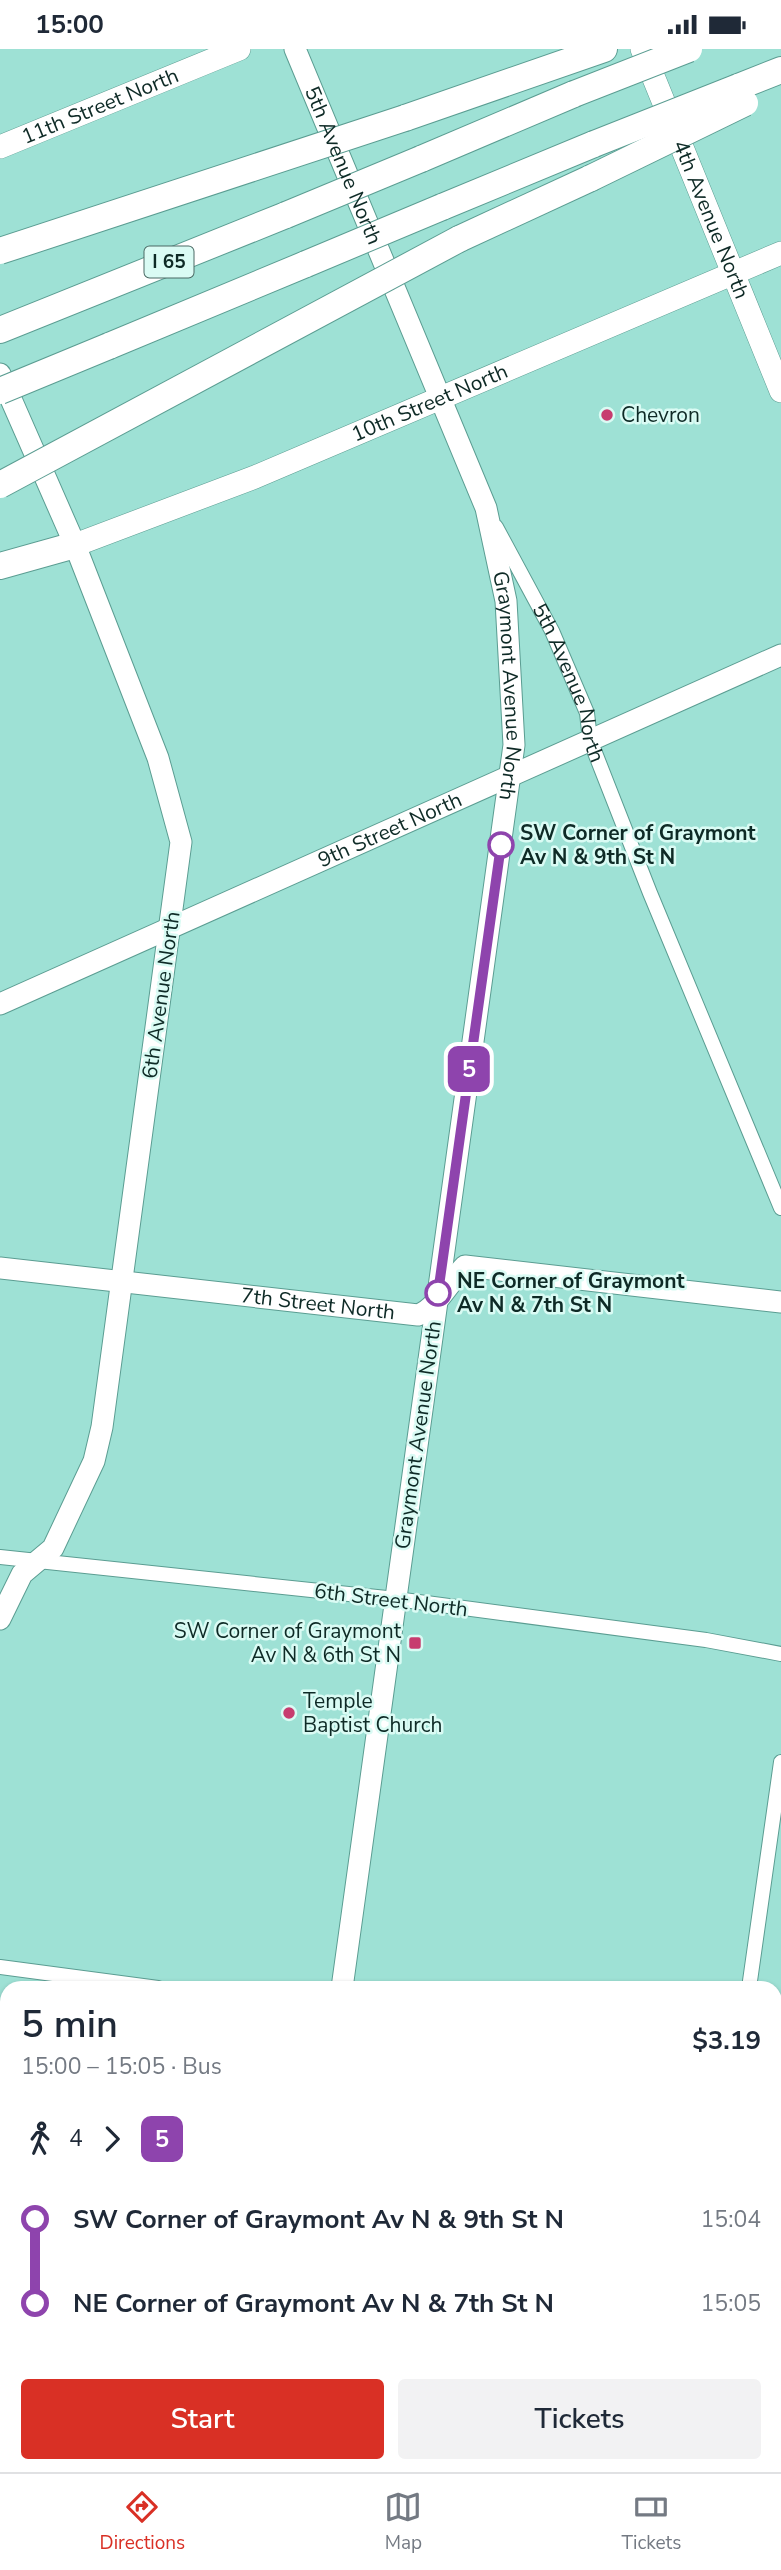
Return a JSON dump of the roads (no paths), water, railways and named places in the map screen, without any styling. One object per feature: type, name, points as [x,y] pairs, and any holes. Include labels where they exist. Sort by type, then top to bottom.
[{"type":"highway","points":[[0,251],[405,118],[604,49]]},
{"type":"highway","name":"I 65","points":[[0,330],[689,49]]},
{"type":"highway","name":"I 65","points":[[0,391],[594,144],[741,95],[781,70]]},
{"type":"highway","points":[[0,485],[459,239],[592,178],[741,95],[781,83]]},
{"type":"highway","points":[[0,566],[75,545]]},
{"type":"main road","name":"11th Street North","points":[[0,147],[239,49]]},
{"type":"main road","name":"5th Avenue North","points":[[295,49],[486,508]]},
{"type":"main road","name":"4th Avenue North","points":[[642,49],[781,391]]},
{"type":"main road","name":"10th Street North","points":[[75,545],[255,477],[781,253]]},
{"type":"main road","name":"6th Avenue North","points":[[0,374],[75,545],[158,758],[181,842],[102,1427],[94,1461],[53,1548],[22,1574],[0,1619]]},
{"type":"main road","name":"Graymont Avenue North","points":[[343,1981],[514,745],[506,601],[486,508]]},
{"type":"main road","name":"9th Street North","points":[[0,1004],[781,655]]},
{"type":"main road","points":[[437,1301],[450,1280],[465,1266],[781,1302]]},
{"type":"main road","name":"7th Street North","points":[[0,1268],[418,1315],[430,1309],[437,1301]]},
{"type":"street","name":"5th Avenue North","points":[[486,508],[552,631],[587,713],[590,740],[650,893],[781,1208]]},
{"type":"street","name":"6th Street North","points":[[0,1556],[396,1599],[706,1640],[781,1654]]},
{"type":"street","points":[[750,1981],[781,1762]]},
{"type":"street","points":[[0,1967],[105,1981]]},
{"type":"place","name":"Chevron","points":[[607,415]]},
{"type":"place","name":"SW Corner of Graymont Av N & 9th St N","points":[[501,845]]},
{"type":"place","name":"NE Corner of Graymont Av N & 7th St N","points":[[438,1293]]},
{"type":"place","name":"SW Corner of Graymont Av N & 6th St N","points":[[415,1643]]},
{"type":"place","name":"Temple Baptist Church","points":[[289,1713]]}]
